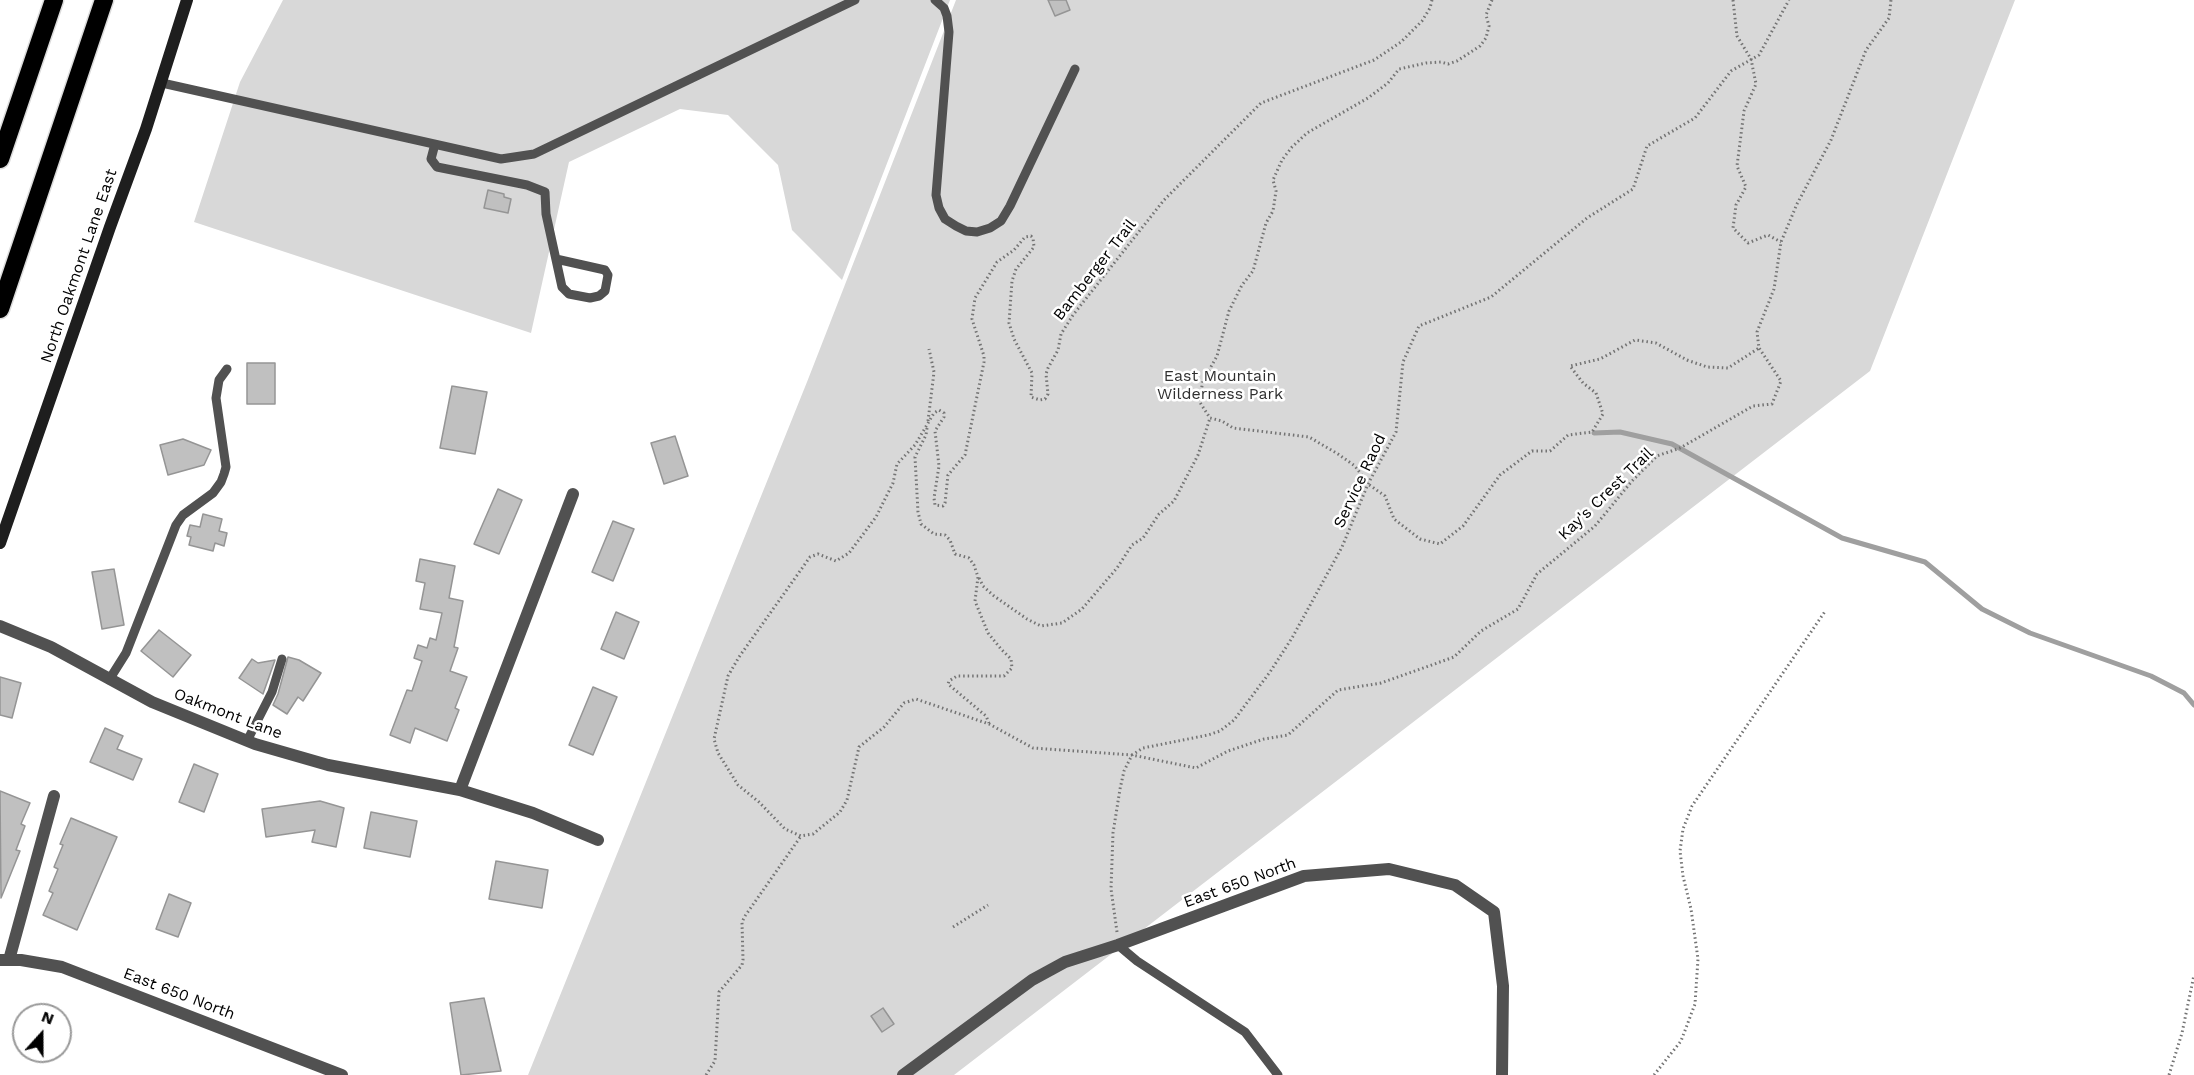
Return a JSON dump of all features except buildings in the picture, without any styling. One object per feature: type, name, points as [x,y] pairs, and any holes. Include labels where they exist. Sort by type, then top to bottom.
[{"type":"highway","points":[[0,159],[54,0]]},
{"type":"highway","points":[[0,309],[104,0]]},
{"type":"street","name":"North Oakmont Lane East","points":[[0,543],[162,83],[187,0]]},
{"type":"street","points":[[460,790],[573,494]]},
{"type":"street","name":"Oakmont Lane","points":[[0,626],[51,647],[152,702],[246,741],[328,765],[460,790],[533,813],[598,840]]},
{"type":"street","points":[[5,960],[54,796]]},
{"type":"street","name":"East 650 North","points":[[903,1075],[1041,974],[1065,962],[1118,945],[1304,876],[1389,869],[1455,885],[1494,912],[1503,986],[1502,1075]]},
{"type":"street","name":"East 650 North","points":[[5,960],[42,963],[82,974],[342,1075]]},
{"type":"lane","points":[[162,83],[501,159],[534,154],[855,0]]},
{"type":"lane","points":[[935,0],[944,8],[950,32],[936,195],[945,219],[966,231],[977,232],[990,228],[1000,221],[1010,206],[1075,69]]},
{"type":"lane","points":[[435,144],[431,159],[437,167],[527,185],[545,192],[546,214],[562,287],[569,294],[590,298],[600,296],[605,291],[608,275],[605,270],[556,259]]},
{"type":"lane","points":[[109,680],[126,653],[176,525],[183,515],[213,493],[221,482],[226,467],[216,398],[219,380],[227,369]]},
{"type":"lane","points":[[246,741],[272,692],[282,659]]},
{"type":"lane","points":[[1118,945],[1137,961],[1245,1032],[1278,1075]]},
{"type":"path","name":"Bamberger Trail","points":[[801,836],[785,829],[759,802],[738,785],[718,753],[714,739],[728,676],[734,664],[810,556],[818,554],[836,561],[842,558],[849,553],[873,523],[893,483],[897,464],[915,445],[936,411],[939,410],[944,413],[935,431],[939,466],[934,498],[935,505],[943,506],[946,499],[948,475],[965,455],[984,362],[972,319],[975,298],[997,262],[1014,250],[1025,237],[1033,238],[1034,247],[1016,269],[1012,281],[1009,323],[1014,339],[1032,373],[1031,398],[1045,399],[1048,394],[1046,374],[1058,350],[1061,333],[1164,200],[1261,103],[1374,60],[1401,42],[1422,21],[1432,0]]},
{"type":"path","points":[[1492,0],[1486,15],[1489,26],[1486,38],[1480,46],[1448,64],[1426,63],[1399,69],[1388,83],[1368,98],[1323,126],[1307,133],[1282,160],[1273,180],[1276,191],[1273,211],[1266,223],[1253,271],[1242,285],[1229,311],[1217,356],[1203,381],[1199,401],[1210,418],[1222,421],[1233,428],[1309,438],[1338,454],[1355,466],[1368,484],[1385,496],[1394,519],[1420,539],[1440,544],[1463,526],[1500,475],[1532,451],[1550,451],[1568,435],[1592,432],[1603,414],[1596,393],[1583,383],[1570,366],[1600,359],[1635,340],[1656,342],[1687,360],[1707,367],[1728,368],[1759,348],[1757,332],[1774,289],[1781,242],[1797,204],[1831,141],[1866,50],[1889,18],[1891,0]]},
{"type":"path","points":[[1733,0],[1737,36],[1752,59],[1756,84],[1744,111],[1737,166],[1746,187],[1736,205],[1733,228],[1748,243],[1768,235],[1781,242]]},
{"type":"path","name":"Service Raod","points":[[1132,755],[1143,748],[1208,735],[1234,720],[1292,638],[1342,547],[1368,484],[1396,432],[1403,362],[1419,326],[1491,297],[1587,218],[1633,189],[1647,146],[1695,118],[1731,71],[1759,55],[1789,0]]},
{"type":"path","name":"Kay's Crest Trail","points":[[1132,755],[1196,768],[1228,751],[1264,739],[1288,735],[1338,690],[1381,683],[1454,657],[1481,631],[1518,609],[1537,574],[1595,526],[1632,481],[1657,456],[1680,448],[1753,406],[1772,404],[1781,381],[1759,348]]},
{"type":"path","name":"Bamberger Trail","points":[[929,349],[934,372],[928,425],[926,435],[915,457],[918,512],[921,524],[934,534],[945,535],[950,540],[955,554],[969,558],[978,577]]},
{"type":"path","points":[[978,577],[983,586],[994,596],[1027,619],[1041,626],[1062,623],[1082,609],[1117,568],[1132,545],[1143,538],[1159,514],[1174,501],[1198,455],[1210,418]]},
{"type":"path","points":[[978,577],[975,601],[988,633],[1011,658],[1012,668],[1004,676],[957,676],[951,678],[948,684],[983,712],[989,724]]},
{"type":"path","points":[[1654,1075],[1681,1041],[1695,1004],[1698,959],[1680,851],[1683,829],[1692,806],[1826,610]]},
{"type":"path","points":[[706,1075],[715,1061],[719,992],[742,965],[742,922],[745,916],[801,836],[813,834],[822,829],[844,807],[848,800],[859,747],[884,727],[904,703],[916,699],[989,724],[1033,748],[1132,755],[1124,771],[1113,833],[1111,889],[1118,945]]},
{"type":"path","points":[[953,927],[988,905]]},
{"type":"path","points":[[2169,1075],[2182,1033],[2194,975]]},
{"type":"green space","points":[[283,0],[950,0],[842,280],[792,230],[778,165],[728,115],[680,109],[569,162],[531,333],[194,222],[240,82]]},
{"type":"green space","name":"East Mountain Wilderness Park","points":[[956,0],[2015,0],[1870,371],[954,1075],[528,1075],[807,382]]},
{"type":"waterway","points":[[1594,433],[1620,432],[1672,444],[1842,538],[1925,562],[1982,609],[2030,633],[2151,676],[2184,693],[2194,705]]}]
